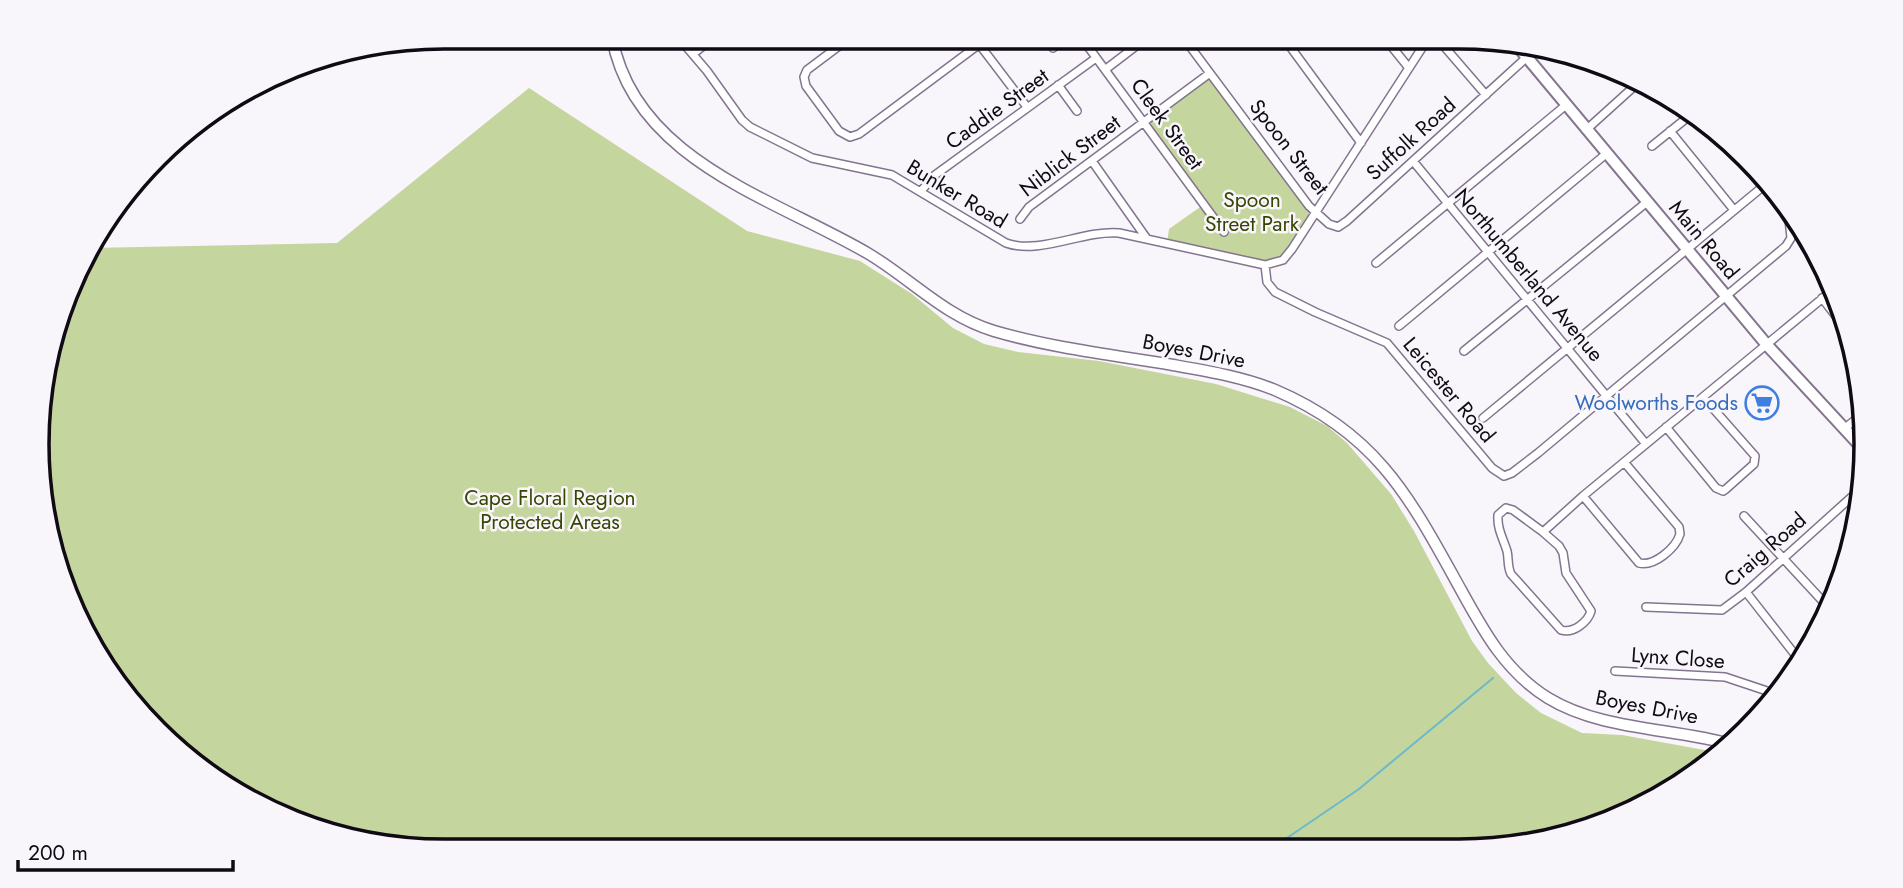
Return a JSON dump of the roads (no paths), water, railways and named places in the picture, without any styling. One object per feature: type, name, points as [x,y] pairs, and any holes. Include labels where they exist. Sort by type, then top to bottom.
[{"type":"main road","name":"Boyes Drive","points":[[616,49],[623,74],[636,100],[682,148],[760,200],[876,258],[948,311],[971,323],[1033,341],[1204,371],[1256,383],[1290,397],[1328,418],[1363,445],[1399,485],[1493,645],[1526,682],[1552,700],[1584,715],[1718,742]]},
{"type":"main road","name":"Main Road","points":[[1526,55],[1726,297],[1854,440]]},
{"type":"street","name":"Bunker Road","points":[[689,49],[741,120],[750,127],[812,158],[884,172],[921,191],[999,240],[1017,246],[1105,232],[1119,233],[1265,265]]},
{"type":"street","points":[[693,54],[699,49]]},
{"type":"street","points":[[834,49],[807,69],[804,77],[806,86],[839,131],[850,137],[859,134],[972,49]]},
{"type":"street","points":[[983,49],[1027,107]]},
{"type":"street","name":"Cleek Street","points":[[1090,49],[1224,232]]},
{"type":"street","points":[[1105,69],[1132,49]]},
{"type":"street","name":"Spoon Street","points":[[1193,49],[1309,206],[1317,212]]},
{"type":"street","points":[[1292,49],[1361,143]]},
{"type":"street","points":[[1394,49],[1409,68]]},
{"type":"street","points":[[1265,265],[1275,264],[1285,258],[1421,49]]},
{"type":"street","points":[[1446,49],[1486,95]]},
{"type":"street","name":"Suffolk Road","points":[[1317,212],[1333,226],[1343,225],[1486,95],[1523,54]]},
{"type":"street","name":"Caddie Street","points":[[921,191],[935,175],[1096,58]]},
{"type":"street","name":"Niblick Street","points":[[1020,219],[1029,206],[1210,73]]},
{"type":"street","points":[[1058,85],[1077,111]]},
{"type":"street","points":[[1586,130],[1632,89]]},
{"type":"street","points":[[1376,264],[1566,105]]},
{"type":"street","points":[[1652,146],[1684,120]]},
{"type":"street","points":[[1670,131],[1734,210]]},
{"type":"street","points":[[1399,326],[1606,154]]},
{"type":"street","points":[[1092,161],[1147,239]]},
{"type":"street","name":"Northumberland Avenue","points":[[1413,161],[1646,443]]},
{"type":"street","points":[[1483,418],[1760,189]]},
{"type":"street","points":[[1464,351],[1647,202]]},
{"type":"street","points":[[1607,396],[1790,241],[1791,232]]},
{"type":"street","name":"Leicester Road","points":[[1265,265],[1267,282],[1275,292],[1387,343],[1492,468],[1504,476],[1538,453],[1607,396]]},
{"type":"street","points":[[1543,532],[1825,296]]},
{"type":"street","points":[[1822,298],[1830,308]]},
{"type":"street","points":[[1666,427],[1716,488],[1727,489],[1754,464],[1755,456],[1703,397]]},
{"type":"street","points":[[1843,429],[1853,421]]},
{"type":"street","points":[[1583,496],[1639,563],[1651,563],[1675,545],[1680,534],[1679,527],[1624,462]]},
{"type":"street","name":"Craig Road","points":[[1646,607],[1723,610],[1850,499]]},
{"type":"street","points":[[1510,509],[1543,532],[1562,550],[1566,573],[1591,611],[1588,618],[1567,632],[1561,630],[1511,574],[1507,566],[1507,551],[1498,526],[1498,515],[1510,509]]},
{"type":"street","points":[[1744,516],[1822,600]]},
{"type":"street","points":[[1746,592],[1794,653]]},
{"type":"street","name":"Lynx Close","points":[[1615,671],[1725,677],[1767,691]]},
{"type":"waterway","points":[[1285,839],[1359,789],[1493,678]]},
{"type":"place","name":"Woolworths Foods","points":[[1762,403]]},
{"type":"park label","name":"Spoon Street Park","points":[[1252,212]]},
{"type":"park label","name":"Cape Floral Region Protected Areas","points":[[550,510]]}]
